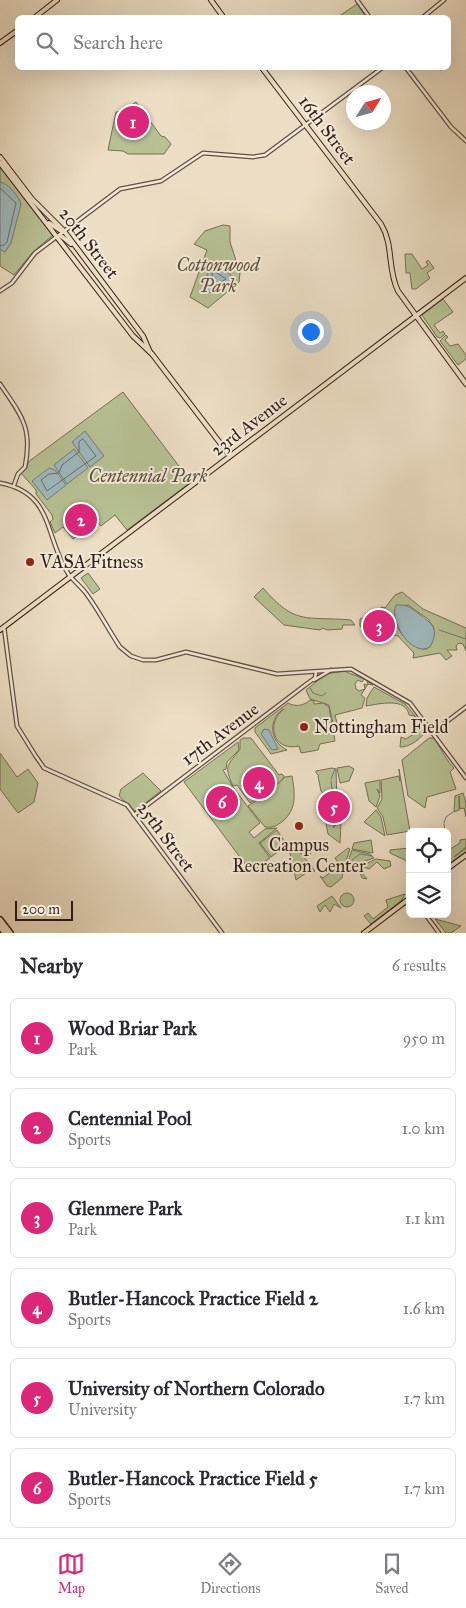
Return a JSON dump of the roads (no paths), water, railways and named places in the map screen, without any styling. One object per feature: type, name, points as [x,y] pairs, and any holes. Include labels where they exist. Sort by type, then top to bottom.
[{"type":"highway","points":[[0,920],[10,933]]},
{"type":"highway","points":[[0,926],[5,933]]},
{"type":"main road","points":[[38,15],[57,0]]},
{"type":"main road","points":[[211,0],[222,15]]},
{"type":"main road","points":[[0,44],[15,32]]},
{"type":"main road","name":"16th Street","points":[[264,70],[381,224],[390,248],[391,267],[395,284],[415,316],[466,384]]},
{"type":"main road","name":"20th Street","points":[[0,157],[61,234],[133,336],[150,352],[230,456]]},
{"type":"main road","name":"20th Street","points":[[0,163],[46,221],[77,248],[139,330],[150,352]]},
{"type":"main road","name":"23rd Avenue","points":[[2,628],[466,278]]},
{"type":"main road","points":[[451,866],[466,855]]},
{"type":"main road","points":[[364,933],[406,901]]},
{"type":"street","points":[[357,0],[368,15]]},
{"type":"street","points":[[426,15],[444,0]]},
{"type":"street","points":[[0,290],[12,283],[35,254],[125,187],[161,181],[203,153],[261,157],[379,70]]},
{"type":"street","points":[[408,70],[451,127],[466,141]]},
{"type":"street","points":[[0,384],[23,419],[27,431],[25,467],[18,474],[14,485]]},
{"type":"street","points":[[0,483],[14,485],[32,497],[43,512],[61,560],[70,577],[86,594],[120,647],[134,658],[152,661],[186,652],[265,673],[335,669],[356,670],[410,703],[466,778]]},
{"type":"street","name":"25th Street","points":[[2,628],[16,720],[20,734],[44,768],[120,800],[134,815],[222,933]]},
{"type":"street","points":[[308,683],[335,669]]},
{"type":"street","name":"17th Avenue","points":[[134,815],[316,677],[316,671]]},
{"type":"street","points":[[308,672],[312,677],[308,683]]},
{"type":"street","points":[[433,732],[466,707]]},
{"type":"street","points":[[429,918],[440,933]]},
{"type":"water","points":[[0,182],[13,190],[21,204],[11,243],[5,252],[0,249]]},
{"type":"water","points":[[211,264],[230,274],[234,280],[222,289],[207,292],[204,285]]},
{"type":"water","points":[[85,431],[104,456],[90,467],[72,442]]},
{"type":"water","points":[[74,449],[88,468],[67,484],[54,465]]},
{"type":"water","points":[[49,468],[55,470],[66,485],[47,500],[32,481]]},
{"type":"water","points":[[396,605],[409,607],[431,624],[434,635],[430,647],[423,649],[416,647],[403,636],[396,619]]},
{"type":"water","points":[[264,729],[269,730],[278,749],[272,750],[261,734]]},
{"type":"waterway","points":[[362,622],[386,618]]},
{"type":"waterway","points":[[439,630],[466,639]]},
{"type":"waterway","points":[[310,688],[313,693],[322,696],[326,693]]},
{"type":"waterway","points":[[331,779],[335,769]]},
{"type":"waterway","points":[[331,781],[332,789]]},
{"type":"waterway","points":[[333,791],[333,809]]},
{"type":"waterway","points":[[327,821],[331,811]]},
{"type":"waterway","points":[[444,823],[446,817],[453,812]]},
{"type":"waterway","points":[[444,824],[444,828]]},
{"type":"waterway","points":[[352,860],[360,854],[372,856]]},
{"type":"place","name":"Wood Briar Park","points":[[133,122]]},
{"type":"place","name":"Centennial Pool","points":[[81,520]]},
{"type":"place","name":"VASA Fitness","points":[[30,562]]},
{"type":"place","name":"Glenmere Park","points":[[379,626]]},
{"type":"place","name":"Nottingham Field","points":[[304,727]]},
{"type":"place","name":"Butler-Hancock Practice Field 2","points":[[259,783]]},
{"type":"place","name":"Butler-Hancock Practice Field 5","points":[[222,802]]},
{"type":"place","name":"University of Northern Colorado","points":[[334,807]]},
{"type":"place","name":"Campus Recreation Center","points":[[299,826]]},
{"type":"park label","name":"Cottonwood Park","points":[[218,275]]},
{"type":"park label","name":"Centennial Park","points":[[148,476]]}]
